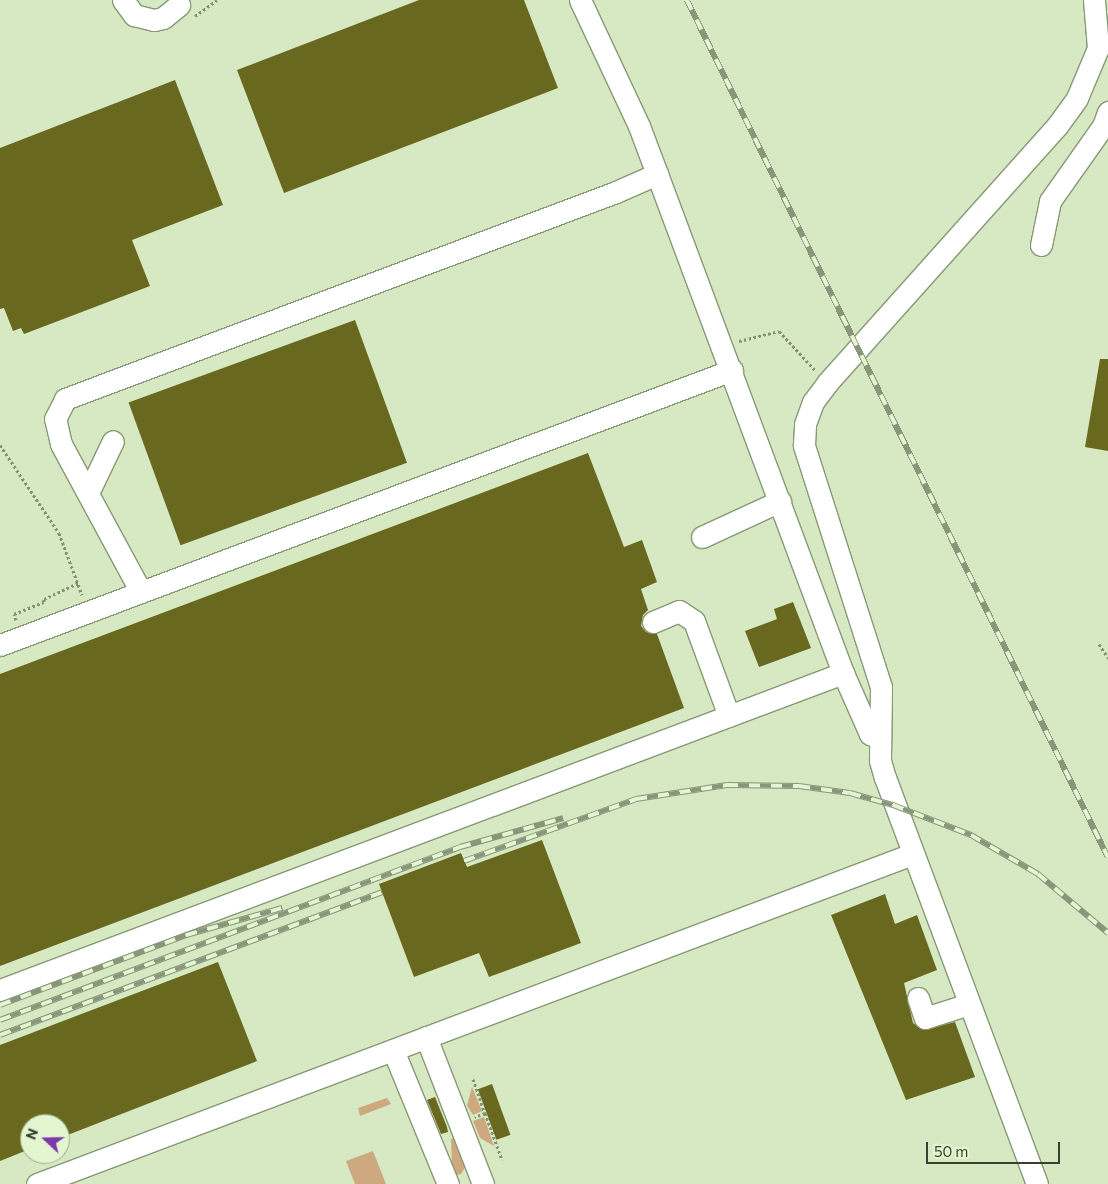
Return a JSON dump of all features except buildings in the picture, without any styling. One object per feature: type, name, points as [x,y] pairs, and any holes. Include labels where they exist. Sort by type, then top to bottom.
[{"type":"lane","points":[[123,0],[134,15],[148,20],[163,18],[178,2]]},
{"type":"lane","points":[[580,0],[639,126],[732,370],[843,673],[870,734],[880,738]]},
{"type":"lane","points":[[1036,1184],[884,778],[880,738],[883,714],[882,687],[808,466],[804,445],[804,424],[813,402],[828,382],[1057,126],[1077,98],[1103,53],[1094,0]]},
{"type":"lane","points":[[1041,245],[1050,201],[1106,122]]},
{"type":"lane","points":[[142,592],[89,491],[61,444],[55,419],[65,399],[616,192],[657,174]]},
{"type":"lane","points":[[0,645],[732,370]]},
{"type":"lane","points":[[89,491],[113,440]]},
{"type":"lane","points":[[702,537],[780,501]]},
{"type":"lane","points":[[652,622],[679,611],[694,621],[729,716]]},
{"type":"lane","points":[[0,990],[843,673]]},
{"type":"lane","points":[[37,1184],[912,854]]},
{"type":"lane","points":[[918,998],[925,1018],[969,1004]]},
{"type":"lane","points":[[426,1037],[480,1176],[458,1184]]},
{"type":"lane","points":[[393,1050],[448,1184]]},
{"type":"path","points":[[734,343],[779,331],[809,364]]},
{"type":"path","points":[[0,445],[59,533],[86,603]]},
{"type":"path","points":[[15,626],[14,614],[44,602],[44,599],[78,583]]},
{"type":"path","points":[[1099,644],[1108,658]]},
{"type":"path","points":[[485,1113],[502,1160]]},
{"type":"shaded area","points":[[472,1087],[482,1111],[473,1115],[467,1106]]},
{"type":"shaded area","points":[[387,1098],[391,1104],[360,1116],[358,1108]]},
{"type":"shaded area","points":[[484,1117],[494,1146],[480,1138],[473,1121]]},
{"type":"shaded area","points":[[456,1137],[466,1166],[461,1174],[452,1176],[446,1168],[452,1163],[451,1139]]},
{"type":"shaded area","points":[[373,1151],[386,1184],[355,1184],[346,1161]]},
{"type":"railway","points":[[687,0],[1108,857]]},
{"type":"railway","points":[[464,861],[636,799],[727,785],[799,786],[850,793],[893,805],[971,835],[1038,874],[1108,933]]},
{"type":"railway","points":[[0,1020],[460,847],[563,818]]},
{"type":"railway","points":[[0,1035],[382,892]]},
{"type":"railway","points":[[0,1005],[186,935],[282,908]]}]
